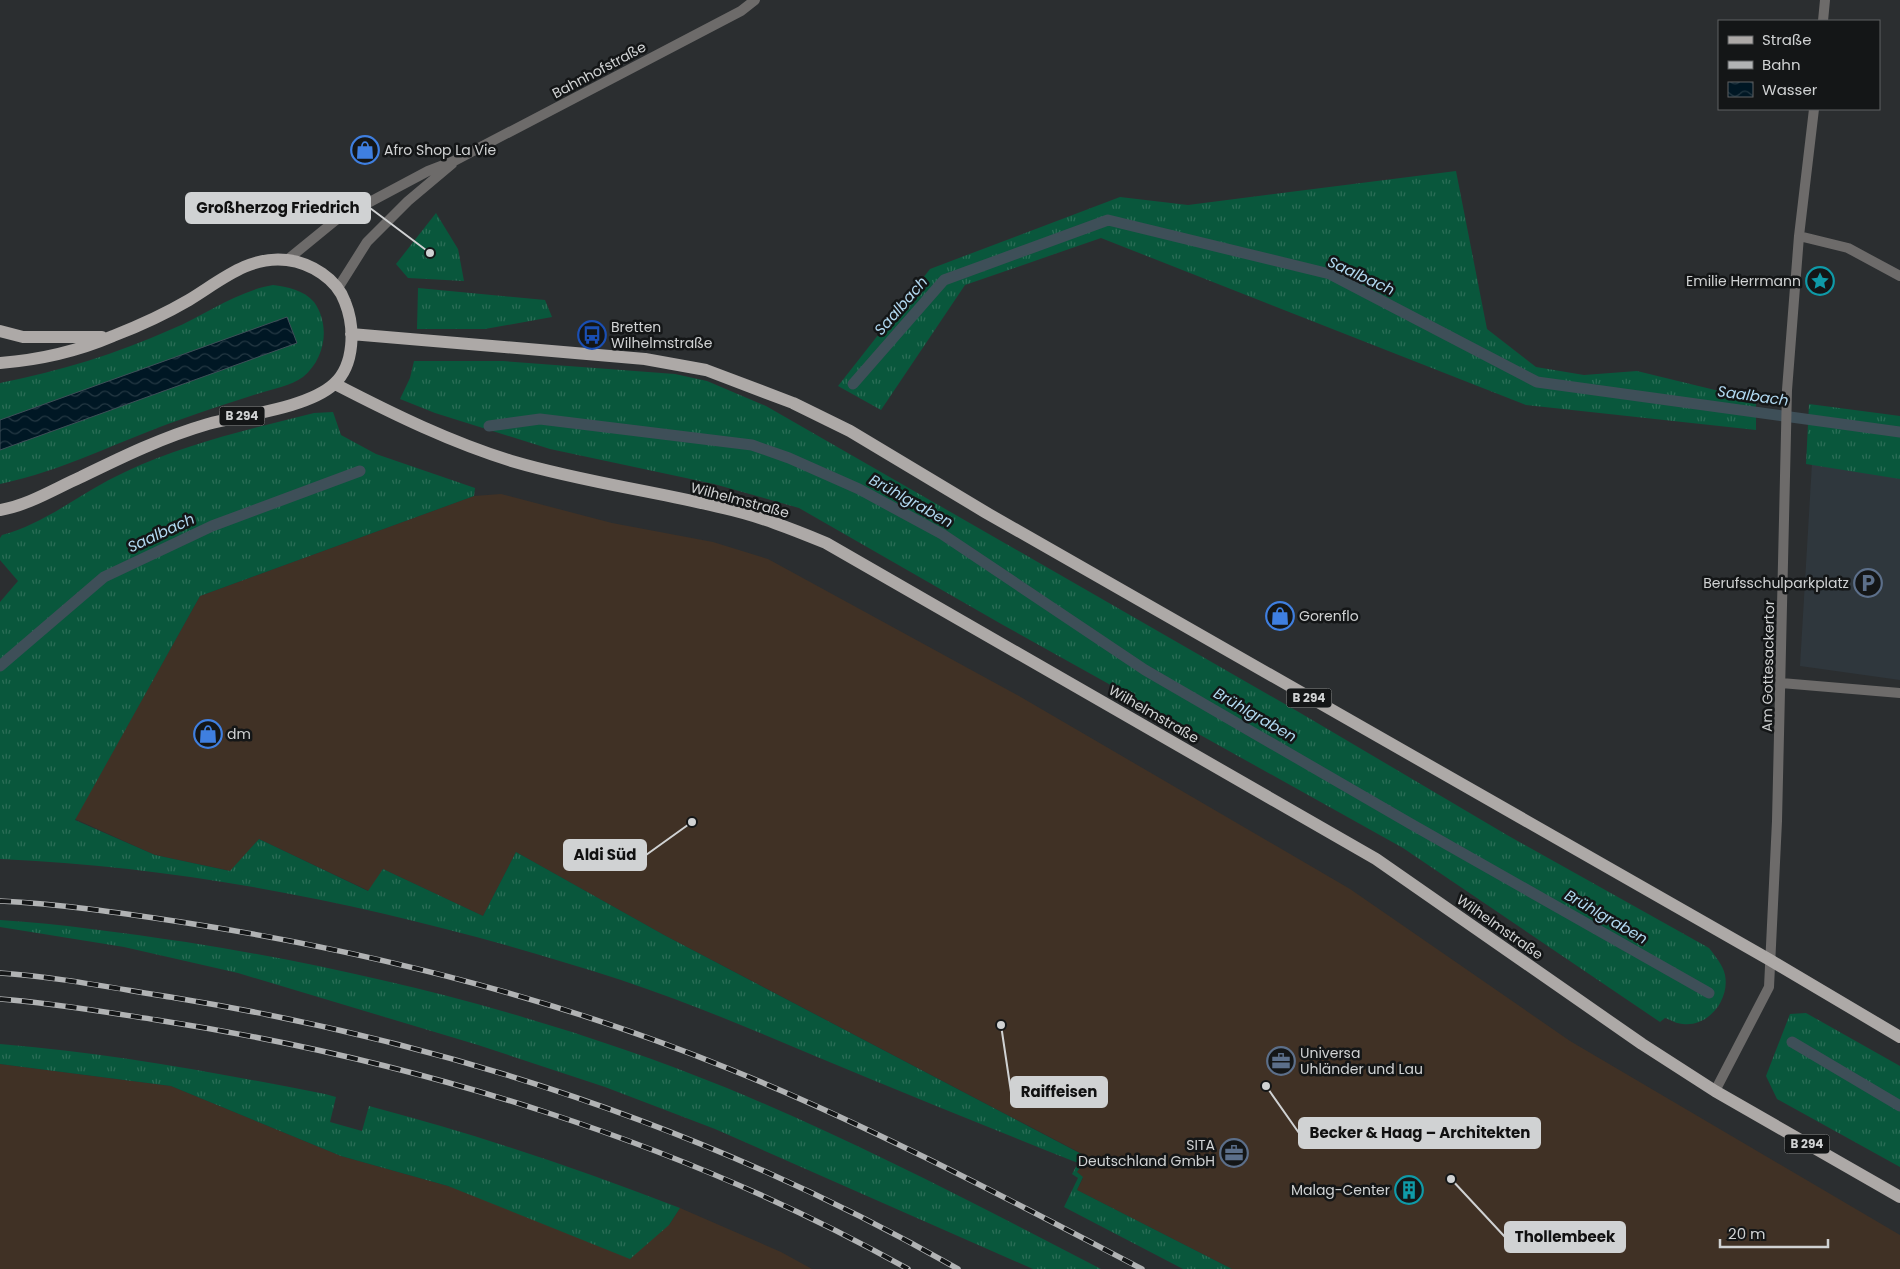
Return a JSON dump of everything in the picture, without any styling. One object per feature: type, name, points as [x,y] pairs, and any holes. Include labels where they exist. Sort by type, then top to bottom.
[{"type":"main road","name":"B 294","points":[[0,363],[49,355],[112,337],[188,300],[234,271],[254,263],[287,260],[318,271],[338,288],[346,302],[351,334],[348,363],[335,384],[319,395],[300,402],[207,425],[167,438],[32,501],[0,510]]},
{"type":"main road","points":[[0,331],[23,337],[112,337]]},
{"type":"main road","name":"B 294","points":[[351,334],[645,359],[706,370],[793,403],[850,432],[985,512],[1900,1036]]},
{"type":"main road","name":"Wilhelmstraße","points":[[335,384],[410,422],[515,462],[722,508],[779,523],[826,543],[1376,859],[1642,1044],[1715,1091],[1900,1197]]},
{"type":"street","name":"Bahnhofstraße","points":[[287,260],[336,220],[428,171],[454,161],[741,11],[755,0]]},
{"type":"street","points":[[1823,20],[1825,0]]},
{"type":"street","name":"Am Gottesackertor","points":[[1715,1091],[1769,987],[1781,683],[1787,390],[1799,236],[1814,110]]},
{"type":"street","name":"Bahnhofstraße","points":[[338,288],[366,242],[408,201],[435,180],[454,161]]},
{"type":"street","points":[[1799,236],[1848,248],[1900,276]]},
{"type":"street","points":[[1781,683],[1900,694]]},
{"type":"shaded area","points":[[1812,463],[1900,478],[1900,680],[1800,666]]},
{"type":"shaded area","points":[[501,494],[612,523],[713,542],[768,559],[1019,696],[1350,889],[1570,1041],[1900,1235],[1900,1269],[1232,1269],[1077,1190],[1083,1178],[1077,1172],[1086,1156],[664,935],[516,852],[483,916],[383,869],[369,891],[259,839],[231,871],[155,855],[75,819],[200,596],[474,496]]},
{"type":"shaded area","points":[[0,1064],[171,1086],[341,1156],[448,1186],[669,1225],[680,1208],[781,1252],[812,1269],[0,1269]]},
{"type":"green space","points":[[1456,171],[1487,329],[1536,367],[1584,375],[1637,371],[1756,400],[1756,430],[1526,405],[1101,238],[965,285],[881,410],[838,386],[930,269],[1120,197],[1188,205]]},
{"type":"green space","points":[[436,213],[458,249],[464,281],[408,278],[396,264]]},
{"type":"green space","points":[[273,285],[289,288],[310,298],[314,302],[323,321],[324,332],[321,352],[310,370],[303,377],[287,385],[159,427],[46,471],[0,484],[0,383],[44,373],[109,354],[172,329],[247,292]]},
{"type":"green space","points":[[418,288],[545,300],[552,317],[485,329],[417,329]]},
{"type":"green space","points":[[414,361],[503,361],[675,374],[707,381],[766,406],[1297,711],[1507,835],[1709,948],[1721,964],[1725,975],[1726,984],[1721,1002],[1709,1016],[1692,1024],[1676,1023],[1665,1018],[1660,1022],[1403,848],[1003,625],[799,508],[714,484],[550,449],[435,413],[400,399],[410,378]]},
{"type":"green space","points":[[1809,404],[1900,416],[1900,479],[1806,464]]},
{"type":"green space","points":[[333,412],[341,435],[376,454],[475,488],[474,496],[200,596],[75,820],[155,855],[230,871],[259,839],[368,891],[383,869],[483,916],[516,852],[664,935],[1087,1157],[1077,1172],[1083,1177],[1077,1190],[1232,1269],[1183,1269],[1064,1207],[1078,1178],[1072,1174],[1078,1163],[920,1100],[714,1014],[621,980],[469,935],[314,898],[158,873],[79,864],[0,859],[0,602],[18,581],[0,560],[0,538],[2,535],[34,523],[125,472],[171,453],[266,425],[314,413]]},
{"type":"green space","points":[[0,920],[70,926],[186,942],[324,967],[461,1000],[595,1040],[662,1063],[775,1108],[869,1152],[1101,1269],[1033,1269],[715,1129],[605,1087],[478,1045],[238,973],[124,947],[0,927]]},
{"type":"green space","points":[[1806,1013],[1900,1066],[1900,1167],[1777,1099],[1766,1076],[1790,1014]]},
{"type":"green space","points":[[0,1044],[123,1058],[325,1094],[336,1097],[330,1122],[362,1131],[369,1106],[526,1152],[680,1208],[669,1225],[630,1259],[448,1186],[341,1156],[171,1086],[0,1064]]},
{"type":"water","points":[[287,317],[297,343],[0,450],[0,420]]},
{"type":"waterway","name":"Saalbach","points":[[853,384],[944,280],[1108,220],[1330,274],[1537,382],[1900,432]]},
{"type":"waterway","name":"Brühlgraben","points":[[489,426],[540,419],[752,445],[789,458],[859,489],[942,534],[1145,670],[1709,993]]},
{"type":"waterway","name":"Saalbach","points":[[0,666],[104,577],[212,526],[360,471]]},
{"type":"waterway","name":"Brühlgraben","points":[[1792,1042],[1900,1106]]},
{"type":"railway","points":[[0,901],[136,915],[322,947],[461,980],[530,999],[666,1044],[785,1092],[940,1165],[1142,1269]]},
{"type":"railway","points":[[0,973],[44,977],[176,998],[278,1017],[380,1040],[480,1067],[579,1099],[676,1134],[772,1175],[866,1220],[958,1269]]},
{"type":"railway","points":[[0,999],[98,1011],[254,1037],[351,1058],[448,1083],[544,1112],[638,1145],[731,1182],[821,1223],[908,1269]]},
{"type":"place","name":"Afro Shop La Vie","points":[[365,150]]},
{"type":"place","name":"Großherzog Friedrich","points":[[430,253]]},
{"type":"place","name":"Emilie Herrmann","points":[[1820,281]]},
{"type":"place","name":"Bretten Wilhelmstraße","points":[[592,335]]},
{"type":"place","name":"Berufsschulparkplatz","points":[[1868,583]]},
{"type":"place","name":"Gorenflo","points":[[1280,616]]},
{"type":"place","name":"dm","points":[[208,734]]},
{"type":"place","name":"Aldi Süd","points":[[692,822]]},
{"type":"place","name":"Raiffeisen","points":[[1001,1025]]},
{"type":"place","name":"Universa Uhländer und Lau","points":[[1281,1061]]},
{"type":"place","name":"Becker & Haag – Architekten","points":[[1266,1086]]},
{"type":"place","name":"SITA Deutschland GmbH","points":[[1234,1153]]},
{"type":"place","name":"Thollembeek","points":[[1451,1179]]},
{"type":"place","name":"Malag-Center","points":[[1409,1190]]}]
